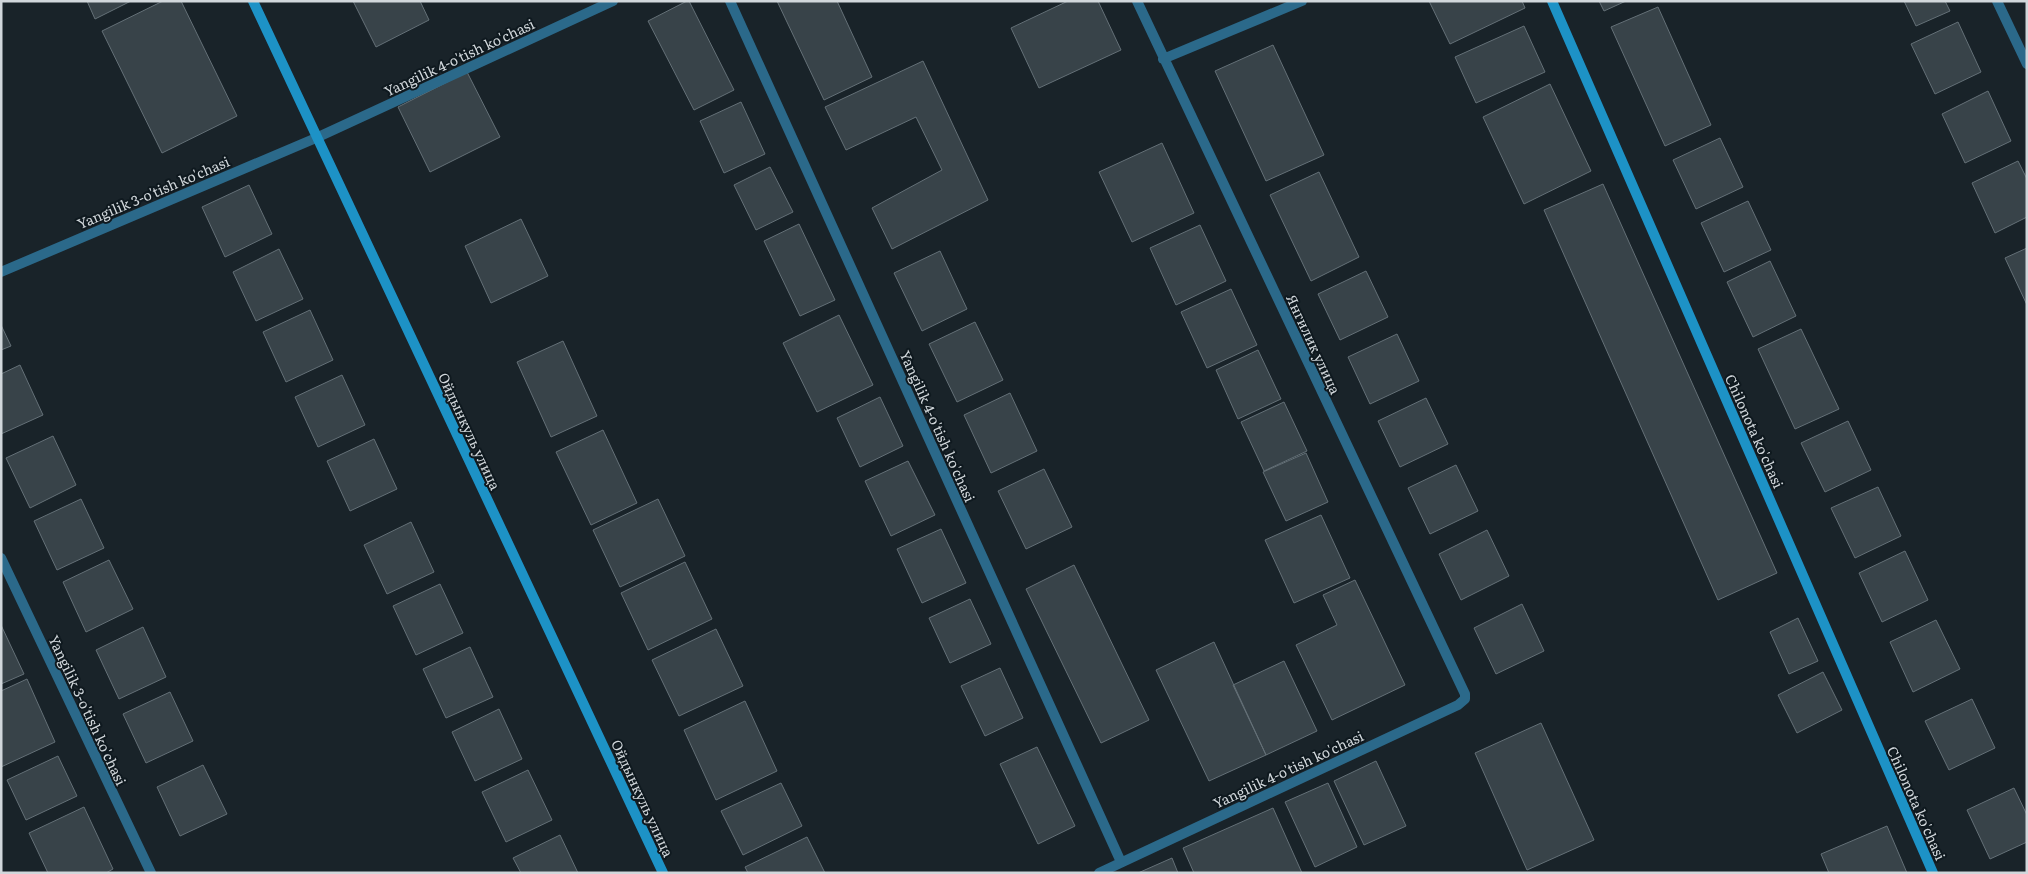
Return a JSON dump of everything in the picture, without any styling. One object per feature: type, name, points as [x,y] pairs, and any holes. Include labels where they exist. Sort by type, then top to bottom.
[{"type":"street","name":"Ойдынкуль улица","points":[[254,1],[316,138],[663,873]]},
{"type":"street","name":"Yangilik 4-o'tish ko'chasi","points":[[316,138],[613,1]]},
{"type":"street","name":"Yangilik 4-o'tish ko'chasi","points":[[730,1],[1121,862]]},
{"type":"street","name":"Янгилик улица","points":[[1137,1],[1465,694],[1465,699]]},
{"type":"street","points":[[1163,59],[1302,1]]},
{"type":"street","name":"Chilonota ko'chasi","points":[[1552,1],[1933,873]]},
{"type":"street","points":[[1997,1],[2027,64]]},
{"type":"street","name":"Yangilik 3-o'tish ko'chasi","points":[[1,272],[316,138]]},
{"type":"street","name":"Yangilik 3-o'tish ko'chasi","points":[[1,558],[151,873]]},
{"type":"street","name":"Yangilik 4-o'tish ko'chasi","points":[[1099,873],[1449,709],[1465,699]]},
{"type":"building","points":[[87,1],[131,1],[95,19]]},
{"type":"building","points":[[163,1],[181,1],[237,116],[162,153],[102,31]]},
{"type":"building","points":[[353,1],[420,1],[429,20],[376,47]]},
{"type":"building","points":[[689,1],[734,90],[694,110],[648,21]]},
{"type":"building","points":[[777,1],[837,1],[872,77],[824,100]]},
{"type":"building","points":[[1068,1],[1098,1],[1121,50],[1039,88],[1011,28]]},
{"type":"building","points":[[1429,1],[1522,1],[1525,8],[1450,44]]},
{"type":"building","points":[[1599,1],[1626,1],[1604,11]]},
{"type":"building","points":[[1904,1],[1945,1],[1950,11],[1916,26]]},
{"type":"building","points":[[1658,7],[1711,125],[1665,146],[1611,27]]},
{"type":"building","points":[[1958,22],[1981,72],[1935,94],[1911,44]]},
{"type":"building","points":[[1524,26],[1545,72],[1476,103],[1455,57]]},
{"type":"building","points":[[1273,45],[1324,155],[1266,181],[1215,71]]},
{"type":"building","points":[[923,61],[988,200],[892,249],[872,208],[942,170],[916,117],[846,150],[825,107]]},
{"type":"building","points":[[467,72],[500,137],[430,172],[398,107]]},
{"type":"building","points":[[1550,84],[1591,171],[1524,204],[1483,117]]},
{"type":"building","points":[[1988,91],[2011,141],[1965,163],[1942,114]]},
{"type":"building","points":[[741,102],[765,154],[724,173],[700,121]]},
{"type":"building","points":[[1720,138],[1743,187],[1696,209],[1673,160]]},
{"type":"building","points":[[1162,143],[1194,213],[1132,242],[1099,172]]},
{"type":"building","points":[[2018,161],[2027,179],[2027,217],[1995,233],[1972,183]]},
{"type":"building","points":[[770,167],[793,212],[756,230],[734,185]]},
{"type":"building","points":[[1319,172],[1359,257],[1311,281],[1270,195]]},
{"type":"building","points":[[1603,184],[1777,573],[1718,600],[1544,210]]},
{"type":"building","points":[[249,185],[272,234],[225,257],[202,207]]},
{"type":"building","points":[[1748,201],[1771,250],[1724,272],[1701,223]]},
{"type":"building","points":[[521,219],[548,276],[491,303],[465,246]]},
{"type":"building","points":[[799,224],[835,300],[800,316],[764,241]]},
{"type":"building","points":[[1200,225],[1226,281],[1176,305],[1150,248]]},
{"type":"building","points":[[2027,248],[2027,305],[2005,258]]},
{"type":"building","points":[[279,249],[303,299],[256,321],[233,272]]},
{"type":"building","points":[[940,251],[967,309],[922,331],[894,273]]},
{"type":"building","points":[[1770,261],[1796,316],[1753,337],[1727,282]]},
{"type":"building","points":[[1366,271],[1388,317],[1340,340],[1318,294]]},
{"type":"building","points":[[1231,289],[1257,345],[1207,368],[1181,312]]},
{"type":"building","points":[[310,310],[333,360],[286,382],[263,332]]},
{"type":"building","points":[[839,315],[873,385],[817,412],[783,343]]},
{"type":"building","points":[[975,322],[1003,380],[957,402],[929,344]]},
{"type":"building","points":[[1,325],[11,346],[1,350]]},
{"type":"building","points":[[1801,329],[1839,409],[1795,429],[1758,349]]},
{"type":"building","points":[[1397,334],[1419,381],[1370,404],[1348,357]]},
{"type":"building","points":[[563,341],[597,416],[551,437],[517,362]]},
{"type":"building","points":[[1258,350],[1281,399],[1238,419],[1216,370]]},
{"type":"building","points":[[20,365],[43,415],[1,434],[1,374]]},
{"type":"building","points":[[342,375],[365,425],[318,447],[295,397]]},
{"type":"building","points":[[1010,393],[1037,451],[991,473],[964,415]]},
{"type":"building","points":[[880,397],[903,446],[860,467],[837,418]]},
{"type":"building","points":[[1426,398],[1448,444],[1400,467],[1378,421]]},
{"type":"building","points":[[1284,402],[1307,451],[1264,471],[1241,422]]},
{"type":"building","points":[[1848,421],[1871,470],[1825,492],[1801,443]]},
{"type":"building","points":[[603,430],[637,503],[591,525],[556,452]]},
{"type":"building","points":[[53,436],[76,485],[30,508],[6,458]]},
{"type":"building","points":[[374,439],[397,489],[350,511],[327,461]]},
{"type":"building","points":[[1306,453],[1328,502],[1286,521],[1263,472]]},
{"type":"building","points":[[908,461],[935,515],[891,536],[865,481]]},
{"type":"building","points":[[1456,465],[1478,511],[1430,534],[1408,488]]},
{"type":"building","points":[[1044,469],[1072,527],[1026,549],[998,491]]},
{"type":"building","points":[[1878,487],[1901,536],[1855,558],[1831,508]]},
{"type":"building","points":[[81,499],[104,548],[57,570],[34,521]]},
{"type":"building","points":[[658,499],[685,556],[620,587],[593,530]]},
{"type":"building","points":[[1321,515],[1350,578],[1294,603],[1265,540]]},
{"type":"building","points":[[411,522],[434,572],[387,594],[364,545]]},
{"type":"building","points":[[941,529],[966,583],[922,603],[897,549]]},
{"type":"building","points":[[1487,530],[1509,576],[1461,600],[1439,554]]},
{"type":"building","points":[[1905,551],[1928,600],[1882,622],[1859,573]]},
{"type":"building","points":[[109,560],[133,609],[86,632],[63,582]]},
{"type":"building","points":[[685,562],[712,619],[648,650],[621,593]]},
{"type":"building","points":[[1074,565],[1149,720],[1101,743],[1026,589]]},
{"type":"building","points":[[1355,580],[1405,685],[1332,720],[1296,645],[1337,625],[1323,595]]},
{"type":"building","points":[[440,584],[463,633],[416,655],[393,606]]},
{"type":"building","points":[[970,599],[991,644],[950,663],[929,618]]},
{"type":"building","points":[[1522,604],[1544,651],[1496,674],[1474,628]]},
{"type":"building","points":[[1798,618],[1818,661],[1789,674],[1770,632]]},
{"type":"building","points":[[1936,620],[1960,669],[1913,692],[1890,642]]},
{"type":"building","points":[[1,625],[24,674],[1,684]]},
{"type":"building","points":[[143,627],[166,677],[119,699],[96,650]]},
{"type":"building","points":[[716,629],[743,686],[679,716],[652,660]]},
{"type":"building","points":[[1214,642],[1266,755],[1209,781],[1156,670]]},
{"type":"building","points":[[470,647],[493,697],[446,718],[423,669]]},
{"type":"building","points":[[1284,661],[1317,731],[1266,755],[1233,685]]},
{"type":"building","points":[[1000,668],[1023,718],[985,736],[961,686]]},
{"type":"building","points":[[1823,672],[1842,710],[1797,733],[1778,695]]},
{"type":"building","points":[[27,679],[55,742],[1,767],[1,691]]},
{"type":"building","points":[[170,692],[193,741],[146,763],[123,714]]},
{"type":"building","points":[[1972,699],[1995,748],[1949,770],[1925,721]]},
{"type":"building","points":[[745,701],[777,771],[716,800],[684,730]]},
{"type":"building","points":[[499,709],[522,759],[475,781],[452,732]]},
{"type":"building","points":[[1541,723],[1594,840],[1527,870],[1475,753]]},
{"type":"building","points":[[1037,747],[1075,826],[1038,844],[1000,764]]},
{"type":"building","points":[[58,756],[77,796],[26,820],[7,780]]},
{"type":"building","points":[[1376,761],[1406,826],[1364,845],[1334,781]]},
{"type":"building","points":[[203,765],[227,814],[180,836],[157,787]]},
{"type":"building","points":[[528,770],[552,820],[506,842],[482,792]]},
{"type":"building","points":[[781,783],[802,826],[743,855],[721,811]]},
{"type":"building","points":[[1328,783],[1357,847],[1315,867],[1285,802]]},
{"type":"building","points":[[2014,788],[2027,815],[2027,842],[1990,859],[1967,810]]},
{"type":"building","points":[[84,807],[113,869],[106,873],[48,873],[29,833]]},
{"type":"building","points":[[1273,808],[1302,873],[1194,873],[1183,848]]},
{"type":"building","points":[[1887,826],[1907,873],[1829,873],[1821,854]]},
{"type":"building","points":[[560,835],[578,873],[521,873],[513,858]]},
{"type":"building","points":[[807,837],[825,873],[748,873],[745,867]]},
{"type":"building","points":[[1172,858],[1178,873],[1138,873]]}]
